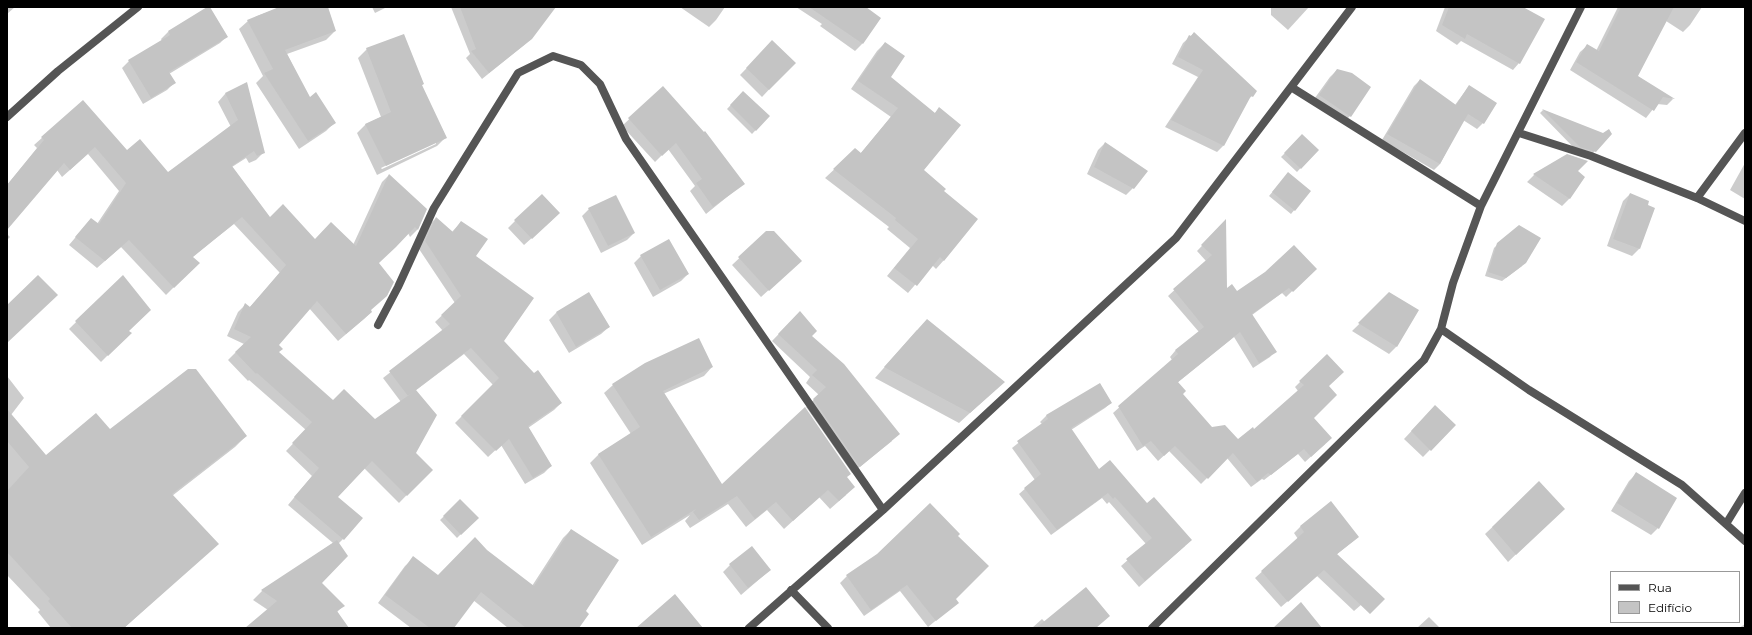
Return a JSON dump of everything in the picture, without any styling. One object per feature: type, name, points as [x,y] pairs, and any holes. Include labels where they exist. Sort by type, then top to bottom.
[{"type":"street","points":[[7,118],[58,71],[138,7]]},
{"type":"street","points":[[749,628],[883,510],[1176,238],[1352,7]]},
{"type":"street","points":[[1152,628],[1424,360],[1441,329],[1453,283],[1480,206],[1519,133],[1581,7]]},
{"type":"street","points":[[378,325],[398,287],[434,208],[518,73],[553,56],[581,65],[600,84],[626,139],[883,510]]},
{"type":"street","points":[[1291,87],[1480,206]]},
{"type":"street","points":[[1519,133],[1592,156],[1697,198],[1745,221]]},
{"type":"street","points":[[1697,198],[1745,133]]},
{"type":"street","points":[[1441,329],[1529,390],[1682,485],[1745,541]]},
{"type":"street","points":[[1726,524],[1745,493]]},
{"type":"street","points":[[791,590],[828,628]]},
{"type":"building","points":[[207,7],[210,7],[228,37],[169,72],[176,83],[151,98],[128,60],[170,35],[168,31]]},
{"type":"building","points":[[279,7],[328,7],[336,31],[285,50],[310,97],[316,92],[336,123],[308,141],[264,73],[273,69],[247,20]]},
{"type":"building","points":[[460,7],[556,7],[532,39],[489,73],[471,51],[476,49]]},
{"type":"building","points":[[809,7],[866,7],[881,18],[863,44]]},
{"type":"building","points":[[1449,7],[1523,7],[1545,19],[1520,64],[1467,34],[1465,39],[1442,25]]},
{"type":"building","points":[[1621,7],[1674,7],[1638,76],[1675,99],[1663,97],[1654,111],[1576,62],[1587,44],[1599,51]]},
{"type":"building","points":[[1194,32],[1257,91],[1253,97],[1251,96],[1224,146],[1171,120],[1203,70],[1178,57],[1189,35],[1191,36]]},
{"type":"building","points":[[404,34],[424,84],[422,85],[447,138],[386,166],[365,124],[391,112],[366,48]]},
{"type":"building","points":[[772,40],[796,63],[769,90],[746,68]]},
{"type":"building","points":[[885,42],[905,56],[891,77],[935,113],[939,107],[961,125],[924,170],[946,189],[944,191],[978,219],[944,261],[940,257],[917,286],[894,268],[918,239],[895,220],[896,218],[833,169],[855,148],[861,153],[898,108],[858,81]]},
{"type":"building","points":[[1337,69],[1352,73],[1371,87],[1351,117],[1319,95]]},
{"type":"building","points":[[1420,79],[1456,105],[1469,85],[1497,103],[1484,124],[1468,114],[1440,164],[1387,134]]},
{"type":"building","points":[[247,82],[265,153],[257,156],[254,151],[232,166],[270,217],[283,204],[315,239],[331,222],[356,246],[389,174],[427,209],[418,230],[415,227],[379,263],[394,282],[387,296],[371,310],[372,312],[346,334],[317,301],[279,345],[283,349],[279,352],[333,400],[344,389],[375,419],[416,390],[437,415],[416,453],[433,470],[407,496],[372,461],[338,497],[363,518],[344,540],[294,497],[319,468],[292,443],[312,422],[257,373],[256,374],[235,352],[251,337],[234,329],[245,303],[250,307],[286,265],[242,217],[193,257],[200,263],[174,288],[129,240],[105,261],[75,237],[91,218],[99,224],[126,183],[95,147],[70,170],[64,163],[7,230],[7,185],[44,140],[41,137],[83,100],[127,150],[140,139],[168,172],[238,120],[225,93]]},
{"type":"building","points":[[663,86],[704,132],[705,131],[745,184],[713,207],[696,183],[702,179],[676,143],[662,156],[628,118]]},
{"type":"building","points":[[743,91],[770,116],[756,131],[730,105]]},
{"type":"building","points":[[1542,109],[1603,133],[1609,129],[1612,134],[1596,152],[1580,147]]},
{"type":"building","points":[[1302,134],[1319,150],[1301,169],[1284,153]]},
{"type":"building","points":[[1105,142],[1148,171],[1134,189],[1094,167]]},
{"type":"building","points":[[1567,154],[1588,161],[1578,171],[1585,177],[1570,199],[1533,174]]},
{"type":"building","points":[[1288,172],[1311,191],[1295,211],[1272,192]]},
{"type":"building","points":[[1630,193],[1649,201],[1648,205],[1655,208],[1640,249],[1613,239]]},
{"type":"building","points":[[542,194],[560,213],[532,239],[514,220]]},
{"type":"building","points":[[616,195],[635,233],[608,246],[588,208]]},
{"type":"building","points":[[436,217],[453,232],[461,221],[488,239],[476,256],[534,298],[504,341],[534,373],[538,370],[562,403],[528,426],[552,466],[533,478],[509,439],[496,451],[461,416],[499,378],[471,348],[408,396],[389,371],[450,324],[441,315],[461,296],[425,241]]},
{"type":"building","points":[[1226,219],[1227,288],[1232,284],[1237,291],[1265,272],[1294,245],[1317,269],[1293,292],[1289,288],[1252,314],[1277,352],[1259,363],[1240,332],[1178,382],[1186,391],[1183,394],[1212,427],[1225,425],[1238,439],[1253,427],[1254,429],[1304,385],[1299,381],[1327,354],[1344,372],[1329,386],[1337,395],[1314,418],[1332,438],[1311,457],[1304,449],[1271,475],[1268,473],[1257,482],[1233,453],[1208,479],[1175,446],[1164,456],[1151,441],[1143,446],[1118,406],[1178,354],[1175,350],[1204,327],[1173,289],[1212,255],[1201,245]]},
{"type":"building","points":[[1519,225],[1541,238],[1526,263],[1506,278],[1488,272],[1497,243]]},
{"type":"building","points":[[766,231],[774,231],[802,261],[769,291],[738,257]]},
{"type":"building","points":[[669,239],[689,274],[660,290],[640,255]]},
{"type":"building","points":[[38,275],[58,295],[7,343],[7,305]]},
{"type":"building","points":[[123,275],[151,310],[129,331],[132,333],[108,356],[75,321]]},
{"type":"building","points":[[589,292],[610,327],[576,347],[556,312]]},
{"type":"building","points":[[1389,292],[1419,310],[1397,347],[1358,323]]},
{"type":"building","points":[[800,311],[817,331],[812,336],[844,364],[900,434],[860,467],[813,399],[826,387],[812,375],[817,370],[778,334]]},
{"type":"building","points":[[927,319],[1005,382],[970,413],[884,367]]},
{"type":"building","points":[[699,338],[713,367],[663,391],[722,484],[805,407],[851,474],[847,477],[855,487],[839,501],[828,490],[793,521],[776,502],[755,519],[737,496],[699,520],[693,512],[696,509],[651,537],[598,454],[640,427],[612,384],[645,363]]},
{"type":"building","points":[[188,369],[196,369],[247,436],[172,494],[219,544],[124,628],[72,628],[48,601],[50,599],[7,552],[7,491],[29,467],[7,441],[7,409],[46,455],[96,413],[110,429]]},
{"type":"building","points":[[1100,383],[1112,403],[1071,428],[1099,469],[1110,460],[1147,503],[1154,497],[1192,540],[1145,581],[1126,559],[1152,538],[1115,497],[1113,499],[1108,493],[1057,530],[1024,488],[1041,474],[1017,441],[1048,419],[1046,415]]},
{"type":"building","points":[[1435,405],[1456,425],[1431,451],[1411,431]]},
{"type":"building","points":[[1636,472],[1677,498],[1659,529],[1617,503]]},
{"type":"building","points":[[1539,481],[1565,509],[1516,555],[1492,527]]},
{"type":"building","points":[[460,499],[479,518],[461,535],[443,516]]},
{"type":"building","points":[[1331,501],[1359,537],[1337,554],[1385,599],[1370,614],[1324,570],[1288,602],[1261,571],[1304,532],[1300,526]]},
{"type":"building","points":[[930,503],[960,534],[958,536],[989,566],[956,599],[959,603],[936,621],[907,585],[871,610],[846,575],[877,554]]},
{"type":"building","points":[[571,529],[619,560],[586,611],[589,614],[579,628],[526,628],[481,592],[454,628],[430,628],[385,595],[413,556],[438,575],[475,537],[487,550],[534,586]]},
{"type":"building","points":[[337,540],[348,556],[322,583],[345,606],[337,611],[349,628],[245,628],[277,601],[261,590]]},
{"type":"building","points":[[752,546],[771,570],[748,588],[729,564]]},
{"type":"building","points":[[1086,587],[1110,616],[1096,628],[1036,628]]},
{"type":"building","points":[[675,594],[703,628],[636,628]]},
{"type":"building","points":[[1301,602],[1322,628],[1273,628]]}]
